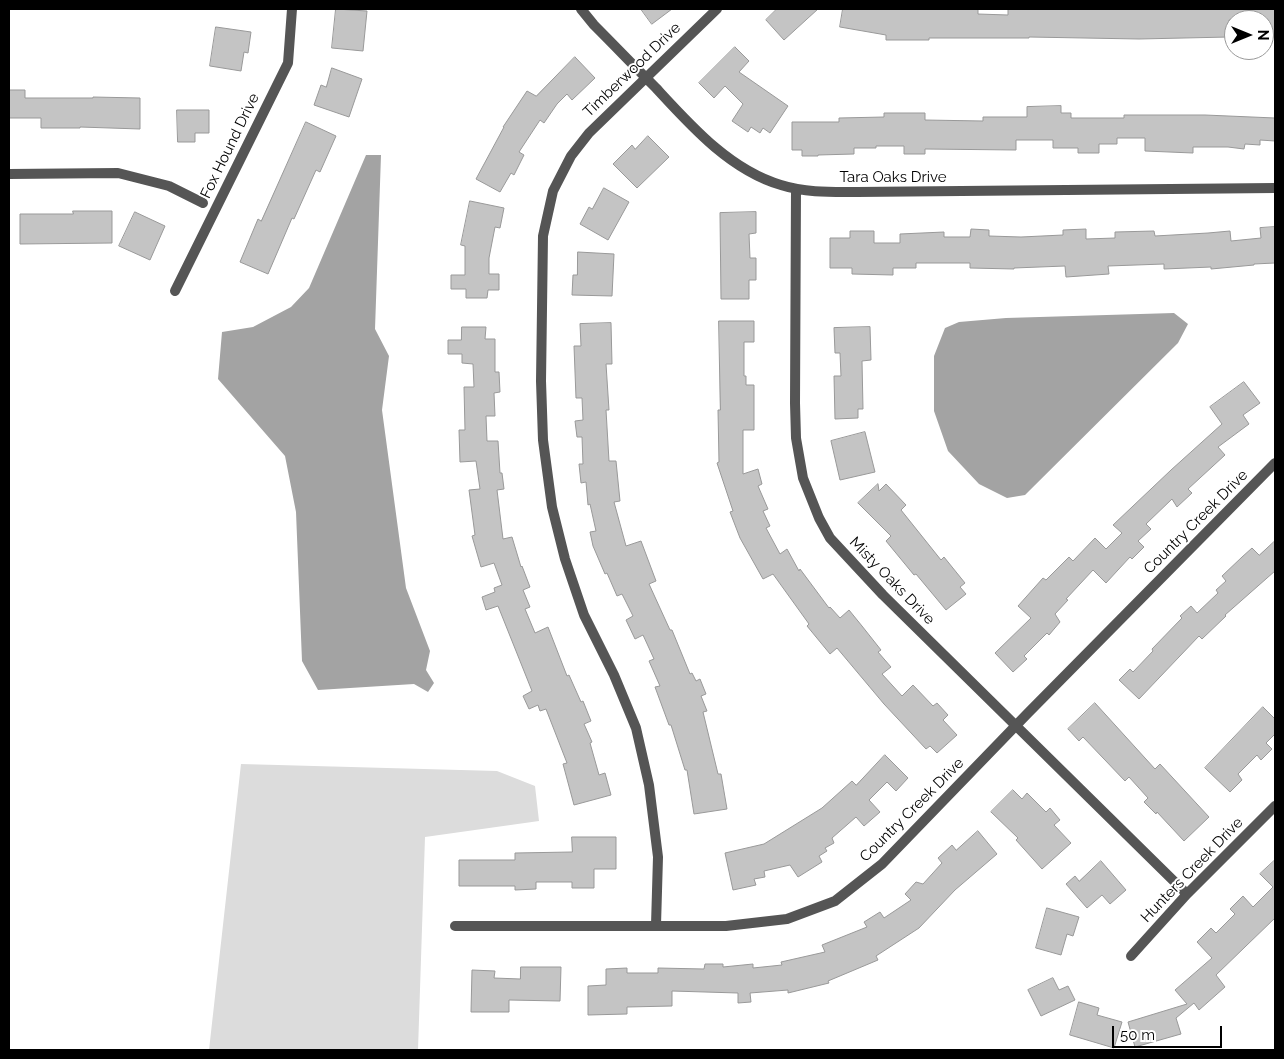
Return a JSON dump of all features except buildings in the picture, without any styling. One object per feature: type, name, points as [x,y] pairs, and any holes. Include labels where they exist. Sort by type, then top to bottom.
[{"type":"street","name":"Fox Hound Drive","points":[[175,291],[288,63],[292,9]]},
{"type":"street","name":"Tara Oaks Drive","points":[[581,9],[670,105],[729,158],[747,170],[780,185],[812,191],[857,192],[1275,188]]},
{"type":"street","name":"Timberwood Drive","points":[[656,925],[658,857],[649,785],[636,728],[614,675],[584,615],[565,560],[552,507],[543,440],[541,381],[543,236],[553,191],[572,156],[589,133],[718,9]]},
{"type":"street","points":[[9,174],[118,173],[169,186],[203,202]]},
{"type":"street","name":"Misty Oaks Drive","points":[[796,189],[794,403],[796,438],[803,478],[830,538],[883,595],[1187,894]]},
{"type":"street","name":"Country Creek Drive","points":[[455,926],[726,926],[787,919],[835,901],[882,864],[1275,463]]},
{"type":"street","name":"Hunters Creek Drive","points":[[1131,956],[1187,894],[1275,806]]},
{"type":"shaded area","points":[[366,155],[381,155],[375,329],[389,356],[382,410],[406,588],[430,651],[426,670],[434,683],[428,692],[414,684],[318,690],[302,661],[296,512],[285,456],[218,379],[222,332],[253,327],[291,307],[309,288]]},
{"type":"shaded area","points":[[1174,313],[1188,324],[1178,343],[1025,495],[1007,498],[979,484],[948,451],[934,411],[934,356],[945,328],[959,322],[1006,318]]},
{"type":"shaded area","points":[[241,764],[497,771],[535,786],[539,821],[425,837],[418,1050],[209,1050]]}]
